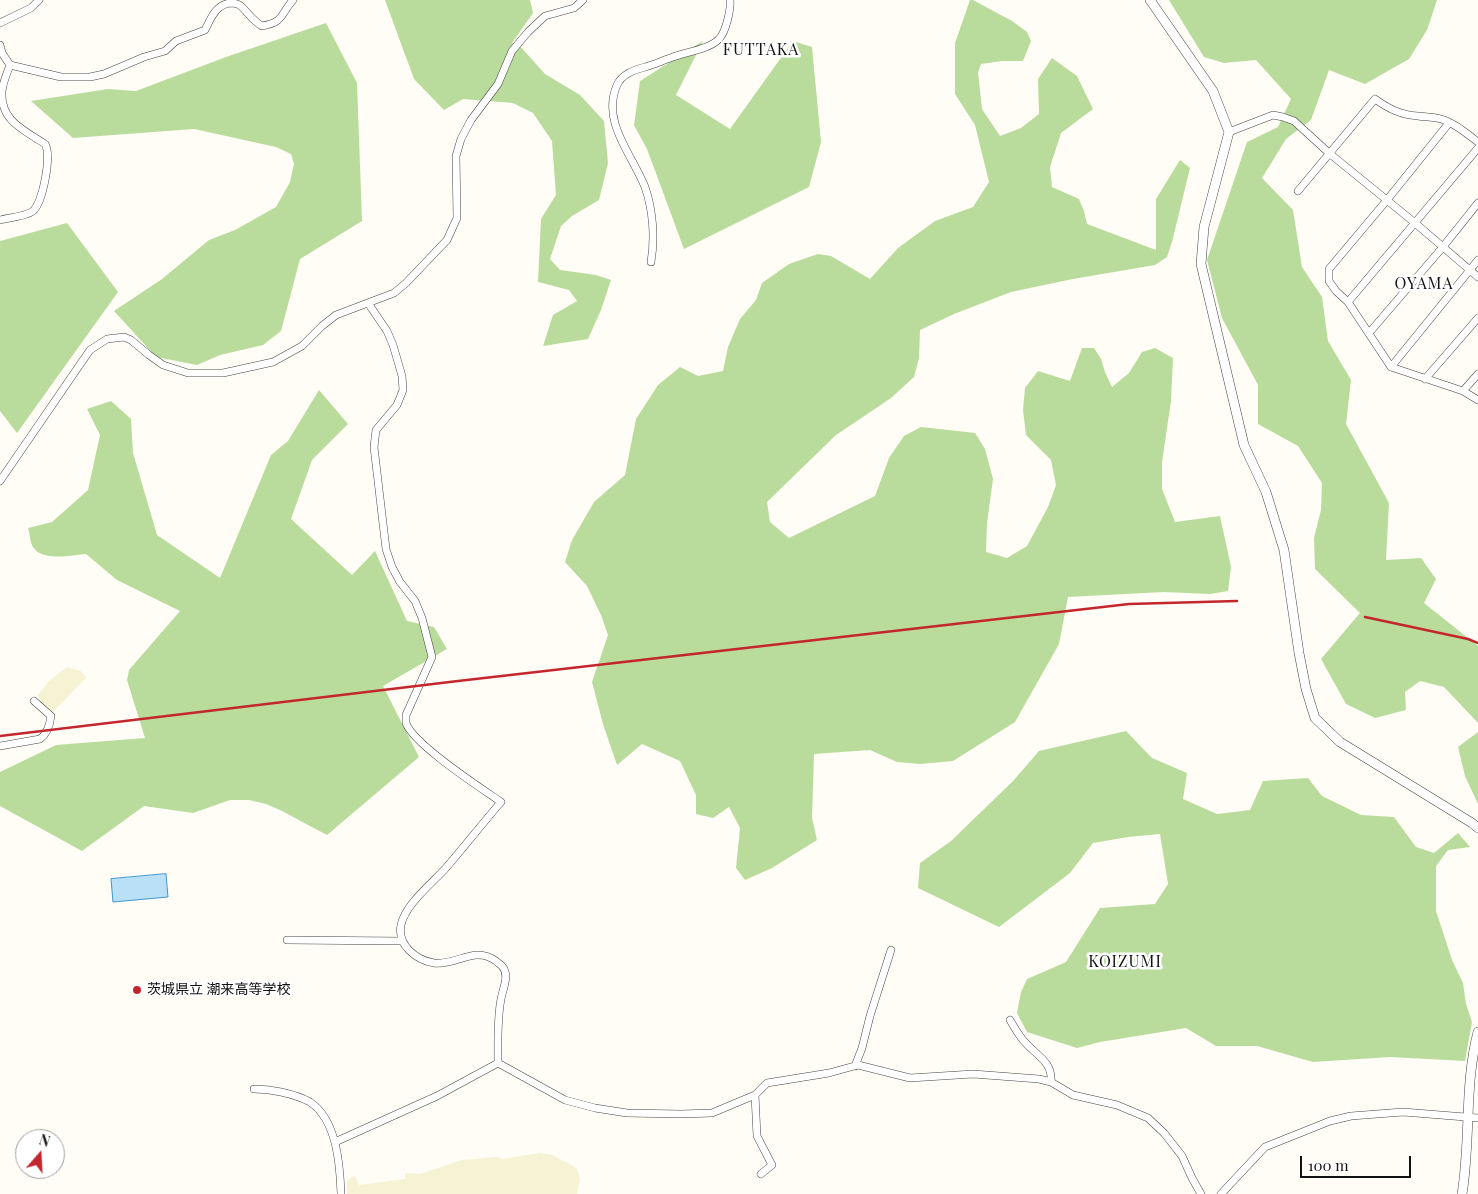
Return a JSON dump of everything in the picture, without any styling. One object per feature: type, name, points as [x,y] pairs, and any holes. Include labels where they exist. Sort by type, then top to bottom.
[{"type":"street","points":[[0,23],[31,8],[40,0]]},
{"type":"street","points":[[0,45],[2,53],[10,65],[61,77],[90,77],[104,74],[144,57],[165,51],[176,41],[205,30],[215,10],[223,5],[232,3],[241,5],[254,21],[262,26],[273,24],[280,19],[293,0]]},
{"type":"street","points":[[0,481],[90,350],[107,339],[124,337],[164,364],[188,373],[223,373],[273,362],[302,346],[336,315],[394,293],[447,240],[457,218],[456,156],[461,139],[471,120],[498,84],[512,51],[545,16],[574,8],[583,0]]},
{"type":"street","points":[[651,262],[652,231],[650,207],[645,187],[617,130],[612,109],[614,95],[618,83],[624,76],[637,69],[708,46],[719,40],[731,8],[730,0]]},
{"type":"street","points":[[1150,0],[1213,90],[1229,132],[1204,227],[1201,264],[1244,445],[1266,492],[1284,550],[1299,653],[1306,689],[1315,718],[1340,742],[1478,828]]},
{"type":"street","points":[[0,220],[33,211],[37,205],[45,180],[49,160],[48,148],[45,144],[22,130],[9,120],[4,113],[1,104],[2,90],[10,65]]},
{"type":"street","points":[[1298,191],[1375,99],[1399,113],[1410,116],[1440,118],[1478,142]]},
{"type":"street","points":[[1229,132],[1273,115],[1294,121],[1329,153],[1415,222],[1442,248],[1478,277]]},
{"type":"street","points":[[1449,123],[1329,269],[1329,281],[1336,291],[1348,302],[1391,367],[1463,391],[1478,400]]},
{"type":"street","points":[[1348,302],[1478,148]]},
{"type":"street","points":[[1369,333],[1478,203]]},
{"type":"street","points":[[1391,367],[1478,260]]},
{"type":"street","points":[[368,302],[387,331],[402,376],[403,390],[398,405],[376,430],[375,435],[374,447],[386,549],[392,567],[400,582],[415,601],[422,618],[432,657],[406,715],[406,722],[411,731],[430,751],[501,802],[402,918],[400,929],[402,941],[410,952],[434,963],[450,962],[470,955],[489,956],[503,966],[506,980],[498,1022],[498,1063]]},
{"type":"street","points":[[1425,379],[1478,318]]},
{"type":"street","points":[[1463,391],[1478,374]]},
{"type":"street","points":[[0,746],[45,736],[51,716],[34,701]]},
{"type":"street","points":[[286,940],[402,941]]},
{"type":"street","points":[[855,1066],[891,950]]},
{"type":"street","points":[[1010,1020],[1024,1041],[1048,1064],[1052,1073],[1051,1082]]},
{"type":"street","points":[[1462,1194],[1473,1118],[1473,1051],[1478,1032]]},
{"type":"street","points":[[498,1063],[565,1100],[595,1108],[627,1113],[712,1113],[755,1096],[767,1083],[829,1073],[858,1065],[910,1078],[973,1074],[1030,1078],[1051,1082],[1073,1095],[1117,1105],[1148,1118],[1164,1133],[1182,1156],[1201,1194]]},
{"type":"street","points":[[335,1142],[437,1096],[498,1063]]},
{"type":"street","points":[[254,1089],[290,1094],[310,1102],[324,1116],[335,1142],[340,1169],[341,1194]]},
{"type":"street","points":[[755,1096],[757,1136],[772,1165],[761,1174]]},
{"type":"street","points":[[1221,1194],[1265,1146],[1330,1121],[1352,1116],[1403,1112],[1473,1118]]},
{"type":"shaded area","points":[[67,667],[81,671],[86,678],[52,713],[40,702],[38,695],[49,681]]},
{"type":"shaded area","points":[[540,1153],[552,1155],[577,1169],[580,1179],[577,1194],[347,1194],[347,1180],[355,1176],[359,1185],[405,1179],[405,1173],[420,1174],[462,1160],[496,1157],[503,1159]]},
{"type":"green space","points":[[385,0],[530,0],[533,13],[512,43],[519,45],[545,74],[580,95],[604,121],[608,163],[599,200],[572,216],[561,226],[550,259],[560,270],[596,275],[611,280],[601,310],[588,339],[543,346],[553,315],[577,301],[569,290],[538,282],[541,219],[556,195],[552,141],[533,113],[513,103],[463,99],[444,110],[414,79]]},
{"type":"green space","points":[[970,0],[1012,21],[1027,32],[1031,41],[1023,61],[981,64],[978,73],[982,109],[1000,136],[1021,128],[1039,114],[1038,79],[1052,58],[1077,76],[1093,109],[1061,133],[1050,167],[1052,187],[1079,199],[1087,224],[1156,250],[1156,199],[1180,160],[1190,168],[1167,257],[1155,265],[1011,292],[954,314],[920,330],[919,358],[914,377],[891,398],[836,435],[767,502],[770,522],[789,538],[875,496],[889,458],[904,436],[921,427],[975,433],[985,449],[993,479],[987,523],[986,552],[1007,558],[1027,546],[1048,507],[1056,485],[1051,460],[1026,435],[1023,410],[1025,388],[1038,371],[1070,381],[1082,348],[1094,348],[1101,359],[1112,387],[1129,373],[1142,352],[1155,348],[1173,358],[1171,401],[1162,462],[1162,489],[1175,522],[1220,516],[1231,567],[1228,591],[1210,594],[1164,592],[1068,597],[1059,644],[1015,722],[953,761],[920,764],[897,762],[870,750],[814,754],[812,818],[817,840],[772,868],[745,880],[736,868],[740,828],[729,807],[713,818],[696,814],[696,795],[680,761],[642,744],[617,765],[603,724],[592,682],[608,635],[587,586],[565,562],[572,540],[594,502],[625,475],[636,419],[658,385],[680,367],[698,376],[723,371],[728,347],[740,319],[756,300],[762,283],[789,264],[818,254],[831,256],[870,279],[898,248],[935,221],[973,207],[989,182],[975,125],[955,94],[955,43]]},
{"type":"green space","points":[[1169,0],[1437,0],[1427,30],[1409,59],[1365,84],[1329,70],[1311,120],[1286,139],[1262,178],[1293,210],[1302,267],[1322,297],[1328,341],[1351,380],[1346,424],[1389,503],[1386,560],[1421,558],[1436,579],[1424,603],[1478,646],[1478,723],[1444,687],[1420,681],[1405,692],[1406,710],[1375,718],[1346,704],[1321,659],[1360,613],[1315,569],[1314,538],[1321,510],[1322,483],[1298,446],[1258,424],[1258,385],[1222,318],[1207,260],[1247,142],[1278,127],[1291,99],[1256,60],[1224,63],[1204,57]]},
{"type":"green space","points":[[326,23],[357,83],[362,221],[300,259],[281,331],[263,345],[220,355],[197,365],[156,357],[114,311],[162,279],[209,240],[235,230],[276,207],[290,182],[294,164],[291,154],[276,147],[194,129],[73,138],[31,101],[108,89],[136,91],[226,57]]},
{"type":"green space","points":[[703,41],[676,95],[730,129],[793,41],[812,47],[821,142],[809,187],[684,249],[647,149],[634,125],[640,81]]},
{"type":"green space","points":[[67,223],[118,292],[17,433],[0,411],[0,241]]},
{"type":"green space","points":[[319,390],[348,424],[312,460],[291,519],[352,575],[375,551],[407,621],[434,627],[447,649],[383,686],[419,757],[327,835],[266,804],[249,800],[230,800],[193,813],[144,806],[82,851],[0,806],[0,772],[56,745],[145,738],[127,680],[129,670],[180,611],[117,580],[86,554],[65,556],[43,555],[37,552],[32,545],[28,528],[52,522],[88,490],[100,435],[87,409],[111,401],[131,419],[133,453],[157,535],[220,578],[271,455],[288,441]]},
{"type":"green space","points":[[1126,731],[1152,758],[1187,773],[1183,799],[1217,814],[1250,810],[1263,781],[1308,778],[1322,796],[1361,815],[1394,817],[1416,847],[1434,853],[1458,833],[1470,847],[1448,850],[1436,866],[1436,911],[1452,960],[1463,983],[1466,1004],[1472,1022],[1465,1061],[1390,1057],[1313,1062],[1257,1046],[1216,1046],[1186,1028],[1100,1042],[1077,1048],[1027,1032],[1017,1013],[1021,992],[1027,979],[1066,962],[1100,908],[1155,904],[1168,884],[1160,834],[1093,843],[1070,873],[999,927],[918,888],[920,863],[951,841],[1013,781],[1039,751]]},
{"type":"green space","points":[[1478,732],[1478,804],[1465,776],[1458,747]]},
{"type":"water","points":[[166,874],[168,897],[113,902],[111,879]]},
{"type":"railway","points":[[0,736],[1129,604],[1237,601]]},
{"type":"railway","points":[[1365,617],[1468,639],[1478,643]]},
{"type":"place","name":"茨城県立 潮来高等学校","points":[[137,990]]},
{"type":"district","name":"FUTTAKA","points":[[761,50]]},
{"type":"district","name":"OYAMA","points":[[1424,284]]},
{"type":"district","name":"KOIZUMI","points":[[1125,962]]}]
